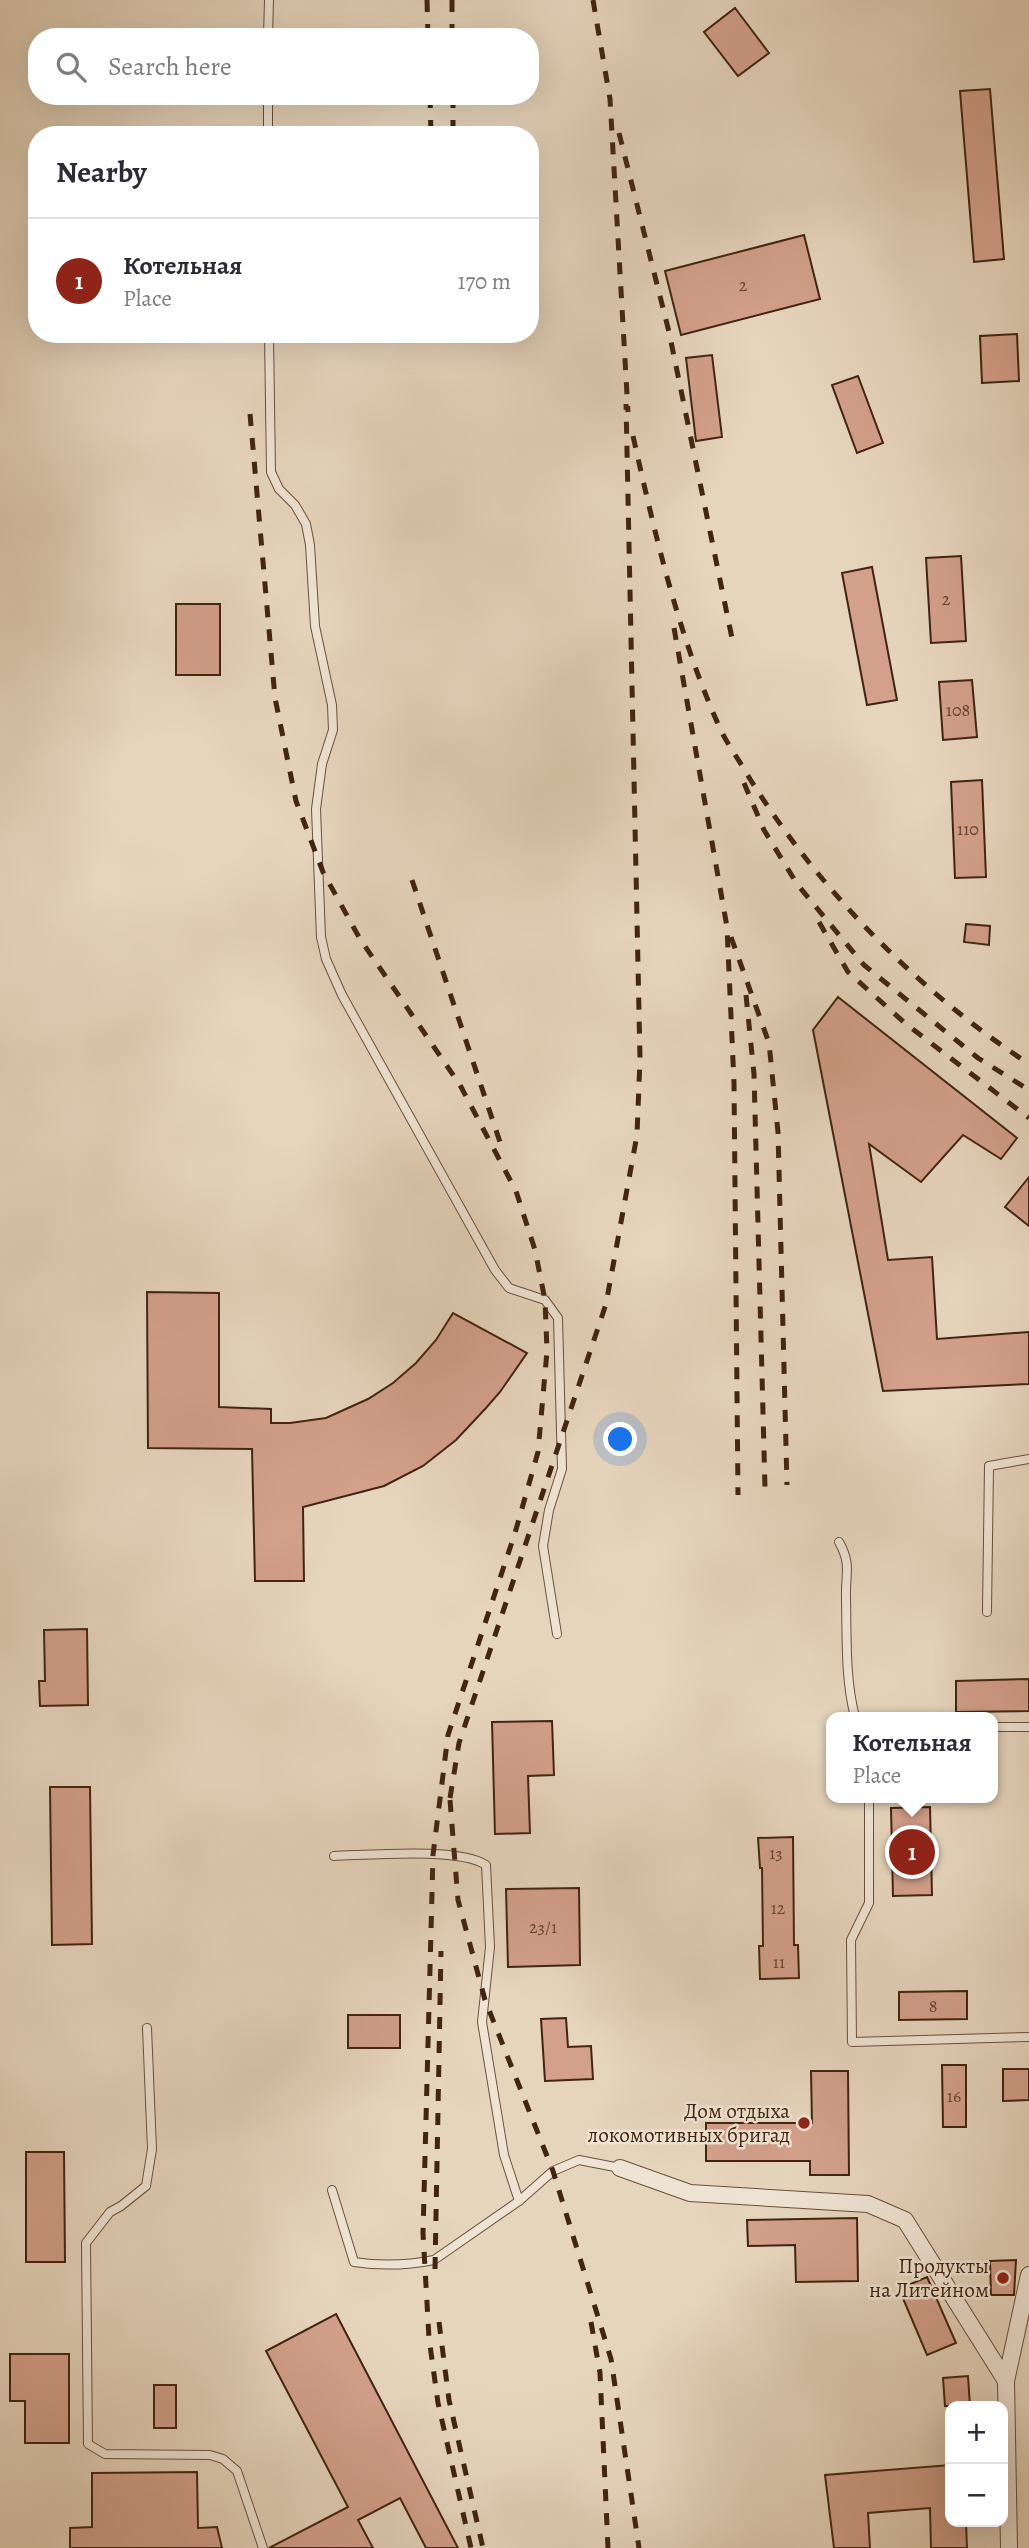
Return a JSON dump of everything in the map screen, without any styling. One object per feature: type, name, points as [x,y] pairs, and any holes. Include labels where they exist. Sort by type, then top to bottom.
[{"type":"street","points":[[620,2168],[690,2193],[869,2204],[905,2220],[1006,2381]]},
{"type":"street","points":[[1009,2548],[1006,2381],[1029,2275]]},
{"type":"lane","points":[[268,28],[269,0]]},
{"type":"lane","points":[[268,105],[268,126]]},
{"type":"lane","points":[[269,343],[271,472],[279,489],[295,505],[306,524],[310,545],[315,626],[332,705],[333,730],[322,764],[316,808],[321,937],[326,958],[342,995],[495,1270],[509,1288],[545,1300],[558,1318],[562,1469],[549,1510],[543,1546],[557,1634]]},
{"type":"lane","points":[[987,1612],[989,1466],[1029,1460]]},
{"type":"lane","points":[[839,1542],[848,1557],[845,1590],[848,1688],[854,1712]]},
{"type":"lane","points":[[998,1727],[1029,1727]]},
{"type":"lane","points":[[869,1803],[869,1903],[851,1940],[852,2042],[1029,2037]]},
{"type":"lane","points":[[334,1856],[454,1854],[477,1859],[486,1865],[490,1947],[482,2022],[504,2155],[519,2202]]},
{"type":"lane","points":[[146,2028],[152,2150],[146,2186],[110,2212],[86,2243],[88,2444],[105,2454],[210,2455],[223,2459],[237,2471],[263,2548]]},
{"type":"lane","points":[[331,2190],[354,2262],[372,2265],[434,2260],[519,2202],[553,2171],[579,2160],[620,2168]]},
{"type":"building","points":[[735,8],[769,53],[738,76],[704,32]]},
{"type":"building","points":[[990,89],[1004,259],[974,262],[960,91]]},
{"type":"building","points":[[804,235],[820,299],[681,335],[665,271]]},
{"type":"building","points":[[1017,334],[1019,381],[982,383],[980,336]]},
{"type":"building","points":[[712,355],[722,437],[696,441],[686,358]]},
{"type":"building","points":[[858,376],[883,443],[857,453],[832,385]]},
{"type":"building","points":[[961,556],[966,641],[931,643],[926,558]]},
{"type":"building","points":[[872,567],[897,700],[867,705],[842,573]]},
{"type":"building","points":[[176,604],[220,604],[220,675],[176,675]]},
{"type":"building","points":[[972,680],[977,737],[943,740],[939,682]]},
{"type":"building","points":[[982,780],[986,877],[955,878],[951,782]]},
{"type":"building","points":[[966,924],[990,926],[989,945],[964,942]]},
{"type":"building","points":[[838,997],[1017,1138],[1001,1159],[963,1135],[921,1182],[869,1144],[888,1260],[932,1257],[937,1339],[1029,1332],[1029,1384],[883,1391],[813,1030]]},
{"type":"building","points":[[1029,1177],[1029,1226],[1005,1207]]},
{"type":"building","points":[[147,1292],[219,1293],[219,1407],[271,1409],[271,1423],[326,1418],[368,1399],[393,1383],[416,1363],[436,1340],[453,1313],[527,1353],[486,1408],[456,1440],[423,1466],[384,1486],[303,1507],[304,1581],[255,1581],[252,1449],[148,1448]]},
{"type":"building","points":[[87,1629],[88,1705],[40,1706],[39,1681],[45,1681],[44,1630]]},
{"type":"building","points":[[1029,1679],[1029,1711],[956,1712],[956,1681]]},
{"type":"building","points":[[552,1721],[554,1775],[528,1776],[530,1833],[495,1834],[492,1722]]},
{"type":"building","points":[[50,1787],[90,1787],[92,1944],[52,1945]]},
{"type":"building","points":[[930,1807],[932,1895],[893,1896],[891,1808]]},
{"type":"building","points":[[793,1837],[794,1945],[798,1945],[799,1978],[760,1979],[759,1946],[763,1946],[762,1868],[758,1838]]},
{"type":"building","points":[[579,1888],[580,1965],[508,1967],[506,1889]]},
{"type":"building","points":[[967,1991],[967,2019],[899,2020],[899,1992]]},
{"type":"building","points":[[348,2015],[400,2015],[400,2048],[348,2048]]},
{"type":"building","points":[[566,2018],[568,2047],[591,2046],[593,2079],[545,2081],[541,2019]]},
{"type":"building","points":[[942,2065],[966,2065],[966,2127],[943,2127]]},
{"type":"building","points":[[1003,2069],[1029,2069],[1029,2100],[1003,2101]]},
{"type":"building","name":"Дом отдыха локомотивных бригад","points":[[811,2071],[848,2071],[849,2175],[810,2175],[810,2161],[706,2161],[706,2123],[812,2123]]},
{"type":"building","points":[[26,2152],[64,2152],[65,2262],[26,2262]]},
{"type":"building","points":[[857,2218],[858,2281],[796,2282],[795,2245],[748,2246],[747,2220]]},
{"type":"building","name":"Продукты на Литейном","points":[[1016,2260],[1014,2295],[991,2295],[990,2261]]},
{"type":"building","points":[[927,2277],[956,2343],[927,2355],[899,2289]]},
{"type":"building","points":[[336,2314],[458,2548],[426,2548],[400,2498],[358,2520],[373,2548],[269,2548],[348,2507],[266,2351]]},
{"type":"building","points":[[10,2354],[69,2354],[69,2443],[25,2443],[25,2401],[10,2401]]},
{"type":"building","points":[[968,2376],[970,2401],[945,2401],[945,2406],[943,2378]]},
{"type":"building","points":[[154,2385],[176,2385],[176,2428],[154,2428]]},
{"type":"building","points":[[945,2465],[945,2527],[966,2527],[967,2548],[931,2548],[930,2508],[868,2513],[870,2548],[834,2548],[825,2475]]},
{"type":"building","points":[[197,2472],[198,2528],[217,2527],[222,2548],[70,2548],[70,2528],[92,2527],[92,2473]]},
{"type":"railway","points":[[427,0],[428,28]]},
{"type":"railway","points":[[452,0],[452,28]]},
{"type":"railway","points":[[593,0],[610,99],[628,412]]},
{"type":"railway","points":[[430,105],[431,126]]},
{"type":"railway","points":[[453,105],[453,126]]},
{"type":"railway","points":[[619,133],[669,332],[733,643]]},
{"type":"railway","points":[[450,1798],[459,1743],[606,1304],[637,1135],[640,1059],[626,404]]},
{"type":"railway","points":[[250,414],[275,698],[296,801],[323,872],[360,939],[460,1085],[516,1191],[535,1250],[545,1300],[547,1351],[538,1452],[515,1533],[448,1735],[433,1855],[423,2233],[429,2338],[438,2403],[471,2548]]},
{"type":"railway","points":[[633,436],[659,546],[691,654],[721,731],[750,779],[808,861],[874,936],[948,1004],[1029,1064]]},
{"type":"railway","points":[[674,628],[727,927],[734,1083],[738,1495]]},
{"type":"railway","points":[[744,783],[764,830],[797,884],[864,965],[978,1058],[1029,1090]]},
{"type":"railway","points":[[412,880],[502,1148]]},
{"type":"railway","points":[[819,922],[848,972],[906,1024],[1029,1118]]},
{"type":"railway","points":[[731,937],[769,1043],[778,1132],[787,1485]]},
{"type":"railway","points":[[746,995],[754,1074],[765,1488]]},
{"type":"railway","points":[[450,1800],[458,1900],[485,2000],[553,2171],[611,2359],[639,2548]]},
{"type":"railway","points":[[435,2269],[441,1951]]},
{"type":"railway","points":[[439,2322],[449,2400],[483,2548]]},
{"type":"railway","points":[[591,2322],[600,2373],[608,2548]]},
{"type":"place","name":"Котельная","points":[[912,1852]]},
{"type":"place","name":"Дом отдыха локомотивных бригад","points":[[804,2123]]},
{"type":"place","name":"Продукты на Литейном","points":[[1003,2278]]}]
